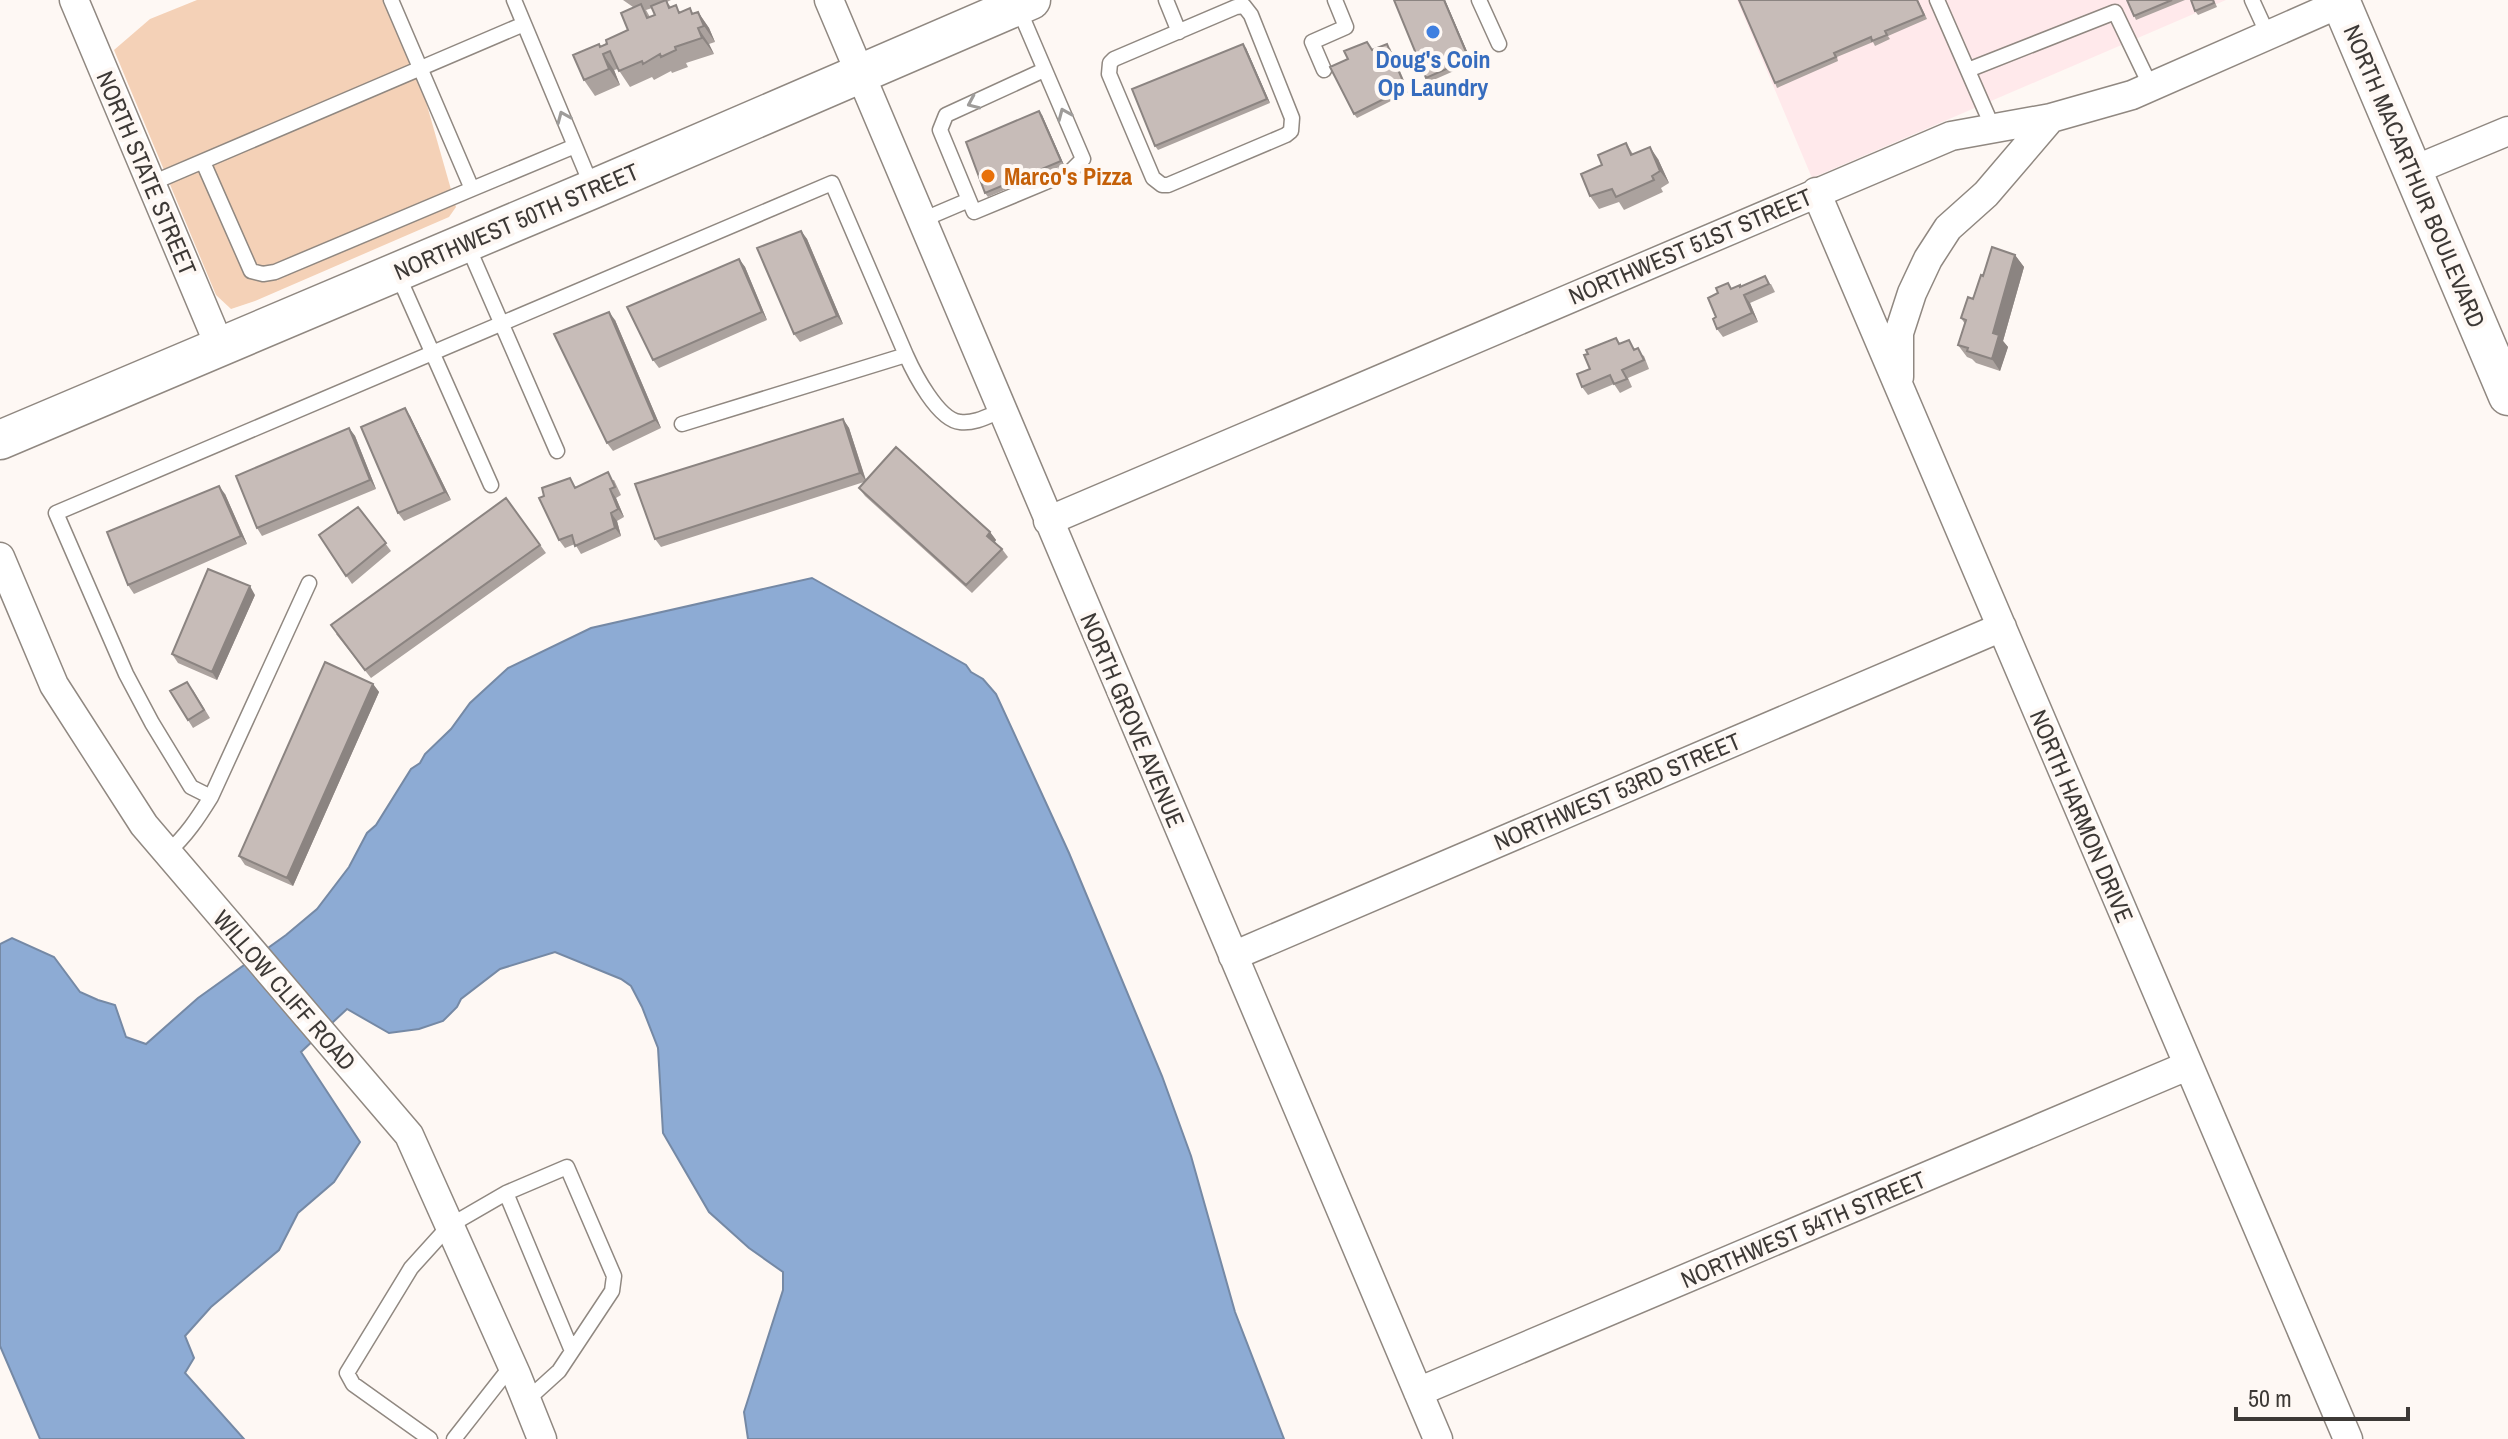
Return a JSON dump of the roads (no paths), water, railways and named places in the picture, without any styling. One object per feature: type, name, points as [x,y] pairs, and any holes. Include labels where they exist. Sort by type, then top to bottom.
[{"type":"main road","name":"NORTH MACARTHUR BOULEVARD","points":[[2341,2],[2508,396]]},
{"type":"main road","name":"NORTHWEST 50TH STREET","points":[[0,440],[1024,3]]},
{"type":"street","name":"NORTH STATE STREET","points":[[74,0],[220,347]]},
{"type":"street","name":"NORTH GROVE AVENUE","points":[[829,0],[1438,1439]]},
{"type":"street","name":"NORTHWEST 51ST STREET","points":[[1048,521],[1951,136],[2051,118],[2132,95],[2341,2]]},
{"type":"street","points":[[1899,388],[1899,333],[1912,293],[1928,259],[1948,228],[1986,194],[2051,118]]},
{"type":"street","points":[[2412,171],[2508,131]]},
{"type":"street","name":"NORTH HARMON DRIVE","points":[[1816,192],[2348,1439]]},
{"type":"street","name":"WILLOW CLIFF ROAD","points":[[0,557],[54,685],[144,825],[409,1135],[542,1439]]},
{"type":"street","name":"NORTHWEST 53RD STREET","points":[[1233,956],[2002,627]]},
{"type":"street","name":"NORTHWEST 54TH STREET","points":[[1418,1392],[2187,1066]]},
{"type":"lane","points":[[391,0],[472,189]]},
{"type":"lane","points":[[514,0],[593,189]]},
{"type":"lane","points":[[1166,0],[1179,32]]},
{"type":"lane","points":[[1324,70],[1312,42],[1346,27],[1335,0]]},
{"type":"lane","points":[[1479,0],[1499,44]]},
{"type":"lane","points":[[1937,0],[1993,128]]},
{"type":"lane","points":[[2252,0],[2268,35]]},
{"type":"lane","points":[[1024,3],[1044,70],[1083,159],[1070,172],[974,212],[940,130],[946,115],[1044,70]]},
{"type":"lane","points":[[1244,6],[1251,15],[1292,118],[1291,131],[1162,185],[1153,178],[1109,74],[1110,63],[1179,32],[1244,6]]},
{"type":"lane","points":[[1968,70],[2115,12],[2151,87]]},
{"type":"lane","points":[[152,183],[524,24]]},
{"type":"lane","points":[[203,162],[251,271],[263,274],[275,272],[575,146]]},
{"type":"lane","points":[[211,797],[191,787],[152,723],[126,674],[56,513],[832,183],[918,381],[949,418],[958,422],[972,422],[1003,410]]},
{"type":"lane","points":[[922,220],[969,200]]},
{"type":"lane","points":[[466,242],[557,451]]},
{"type":"lane","points":[[396,272],[491,485]]},
{"type":"lane","points":[[682,424],[906,355]]},
{"type":"lane","points":[[168,852],[196,822],[211,797],[309,583]]},
{"type":"lane","points":[[430,1439],[353,1384],[347,1373],[411,1268],[449,1226],[506,1193],[567,1167],[614,1276],[612,1291],[559,1371],[527,1400]]},
{"type":"lane","points":[[506,1193],[572,1351]]},
{"type":"lane","points":[[454,1439],[512,1365]]},
{"type":"water","points":[[812,578],[966,665],[996,694],[1069,853],[1162,1076],[1191,1156],[1235,1312],[1284,1439],[748,1439],[744,1412],[783,1290],[783,1272],[749,1248],[709,1212],[663,1133],[658,1048],[631,986],[555,952],[500,969],[461,999],[443,1021],[419,1029],[389,1033],[347,1009],[301,1052],[360,1142],[334,1182],[298,1213],[279,1250],[211,1307],[185,1336],[194,1358],[185,1373],[244,1439],[40,1439],[0,1346],[0,944],[12,938],[54,957],[80,992],[115,1005],[126,1037],[146,1044],[198,998],[317,909],[349,867],[367,833],[376,825],[411,769],[451,729],[470,703],[508,668],[591,628]]},
{"type":"place","name":"Doug's Coin Op Laundry","points":[[1433,32]]},
{"type":"place","name":"Marco's Pizza","points":[[988,176]]}]
